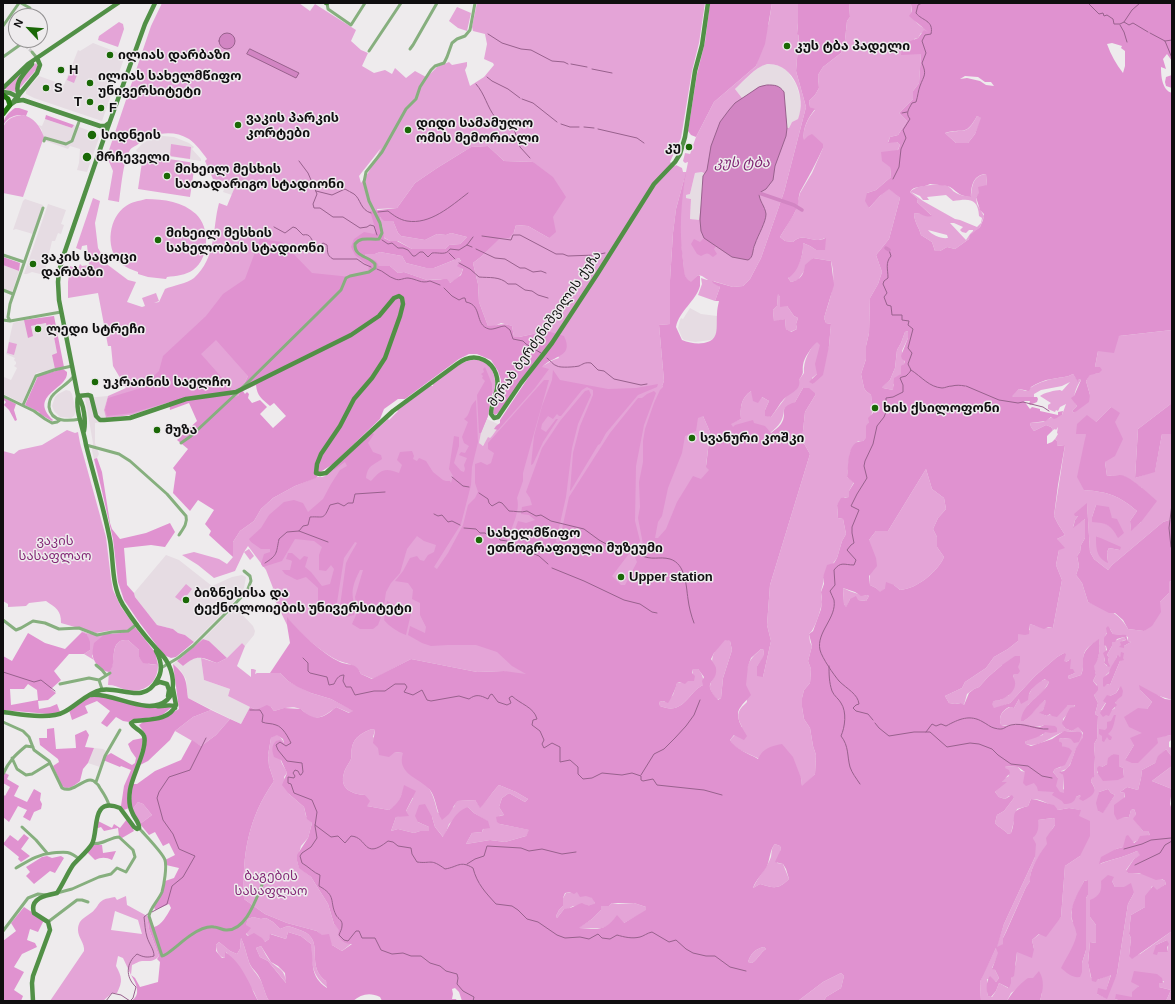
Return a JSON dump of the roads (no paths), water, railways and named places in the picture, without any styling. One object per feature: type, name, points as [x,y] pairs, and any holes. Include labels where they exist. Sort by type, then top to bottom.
[{"type":"main road","points":[[3,94],[8,99],[10,105],[3,114]]},
{"type":"street","points":[[3,26],[20,3],[30,8]]},
{"type":"street","points":[[3,88],[36,59],[118,3]]},
{"type":"street","points":[[155,3],[142,30],[109,123],[59,271],[58,290],[78,396],[81,400],[82,418],[85,424],[84,430],[86,445],[110,542],[113,574],[116,587],[124,606],[168,663],[176,704],[175,708],[171,712],[161,717],[134,721],[132,723],[133,726],[142,732],[144,737],[141,758],[132,780],[130,808],[139,824],[139,828],[161,853],[165,860],[166,866],[162,892],[156,904],[149,913],[161,955],[164,957],[180,943],[198,931],[213,927],[227,930],[235,928],[248,917],[262,885]]},
{"type":"street","points":[[327,3],[328,9],[351,25],[365,3]]},
{"type":"street","points":[[369,51],[401,3]]},
{"type":"street","points":[[410,49],[437,3]]},
{"type":"street","points":[[181,443],[191,436],[240,390],[322,309],[340,290],[346,278],[369,272],[375,268],[375,264],[373,262],[357,252],[354,247],[354,244],[359,240],[379,238],[382,233],[380,223],[367,195],[364,177],[366,172],[382,152],[406,109],[416,99],[426,76],[435,66],[444,63],[452,43],[465,36],[470,30],[475,3]]},
{"type":"street","name":"მერაბ ბერძენიშვილის ქუჩა","points":[[78,396],[91,396],[96,416],[100,420],[109,420],[135,417],[172,403],[191,398],[231,393],[240,390],[351,335],[379,316],[394,298],[400,296],[403,304],[385,358],[372,378],[354,399],[340,426],[324,450],[317,464],[316,473],[326,473],[393,411],[466,359],[474,357],[484,359],[491,364],[495,371],[497,387],[491,414],[494,418],[498,417],[521,383],[552,343],[602,268],[654,184],[675,162],[680,154],[685,137],[695,71],[703,40],[708,3]]},
{"type":"street","points":[[3,57],[15,48]]},
{"type":"street","points":[[10,105],[24,87],[38,73],[40,65],[32,52]]},
{"type":"street","points":[[18,95],[18,83],[36,59]]},
{"type":"street","points":[[23,100],[22,94],[24,87]]},
{"type":"street","points":[[3,94],[10,93],[18,95],[23,100]]},
{"type":"street","points":[[10,105],[16,101],[23,100],[100,126],[105,126],[109,123]]},
{"type":"street","points":[[44,141],[45,138],[66,144],[69,143],[72,141],[80,119]]},
{"type":"street","points":[[100,126],[103,130],[104,138]]},
{"type":"street","points":[[10,322],[8,317],[14,294],[43,208]]},
{"type":"street","points":[[3,255],[24,262]]},
{"type":"street","points":[[3,290],[14,294]]},
{"type":"street","points":[[3,320],[10,322],[61,312]]},
{"type":"street","points":[[23,406],[36,376],[72,366]]},
{"type":"street","points":[[60,420],[52,414],[49,404],[50,399],[69,383],[74,376]]},
{"type":"street","points":[[3,396],[52,422],[82,418]]},
{"type":"street","points":[[86,445],[119,454],[130,461],[167,494],[187,519],[179,534]]},
{"type":"street","points":[[161,668],[174,661],[199,640],[247,591],[251,582],[250,576],[244,571]]},
{"type":"street","points":[[3,620],[16,630],[33,621],[45,623],[59,629],[79,628],[97,635],[128,631],[137,624]]},
{"type":"street","points":[[140,704],[134,700],[135,696],[148,690],[155,684],[161,668],[154,646]]},
{"type":"street","points":[[165,658],[174,661]]},
{"type":"street","points":[[96,665],[106,675]]},
{"type":"street","points":[[60,684],[89,678],[99,680],[110,673]]},
{"type":"street","points":[[99,680],[102,689]]},
{"type":"street","points":[[155,684],[162,682],[168,685],[169,693],[165,701]]},
{"type":"street","points":[[3,712],[56,715],[63,713],[102,689],[126,693],[140,693]]},
{"type":"street","points":[[155,706],[165,701],[171,695],[173,689]]},
{"type":"street","points":[[91,695],[105,695],[128,702],[155,706],[164,707],[171,705],[175,708]]},
{"type":"street","points":[[3,722],[23,732],[28,737],[33,747],[50,764],[63,790],[70,790],[87,780],[96,782],[105,795],[109,805]]},
{"type":"street","points":[[96,782],[105,756],[120,730]]},
{"type":"street","points":[[3,774],[7,764],[12,758],[26,746],[33,747]]},
{"type":"street","points":[[12,758],[17,770],[26,775],[32,774],[50,764]]},
{"type":"street","points":[[57,893],[68,873],[92,843],[96,819],[102,808],[109,805],[121,809],[134,827],[137,829],[139,828]]},
{"type":"street","points":[[22,828],[36,840],[47,853]]},
{"type":"street","points":[[3,930],[28,898],[38,894],[46,895],[72,889],[99,877],[111,874],[116,868],[126,872],[135,857],[133,850],[119,837],[112,838],[98,844],[92,843]]},
{"type":"street","points":[[16,868],[40,855],[47,853],[64,851],[79,858]]},
{"type":"street","points":[[33,1001],[32,983],[50,930],[48,922],[34,913],[33,907],[38,900],[46,895]]},
{"type":"street","points":[[48,922],[76,900],[88,902]]},
{"type":"water","points":[[227,33],[234,38],[235,41],[230,48],[227,49],[220,44],[219,41],[224,34]]},
{"type":"water","points":[[250,49],[299,73],[296,78],[247,54]]},
{"type":"water","name":"კუს ტბა","points":[[767,85],[777,86],[784,92],[787,128],[786,136],[775,166],[773,180],[766,189],[759,193],[766,217],[754,246],[752,255],[748,260],[732,257],[704,238],[701,231],[700,220],[703,176],[707,170],[711,146],[720,122],[735,103],[759,87]]},
{"type":"waterway","points":[[893,179],[899,167],[901,149],[906,138],[903,130],[910,119],[908,111],[912,103],[916,102],[924,75],[922,63],[926,53],[922,41],[925,35],[931,34],[931,26],[929,23],[916,13],[918,5],[922,3]]},
{"type":"waterway","points":[[1088,3],[1099,14],[1103,13],[1104,16],[1107,15],[1113,19],[1114,24],[1124,22],[1129,25],[1133,23],[1148,32]]},
{"type":"waterway","points":[[1124,22],[1132,10],[1140,3]]},
{"type":"waterway","points":[[1120,25],[1127,42]]},
{"type":"waterway","points":[[1150,33],[1165,41],[1172,58]]},
{"type":"waterway","points":[[488,34],[502,43],[521,49],[531,50],[552,61],[564,62],[568,64]]},
{"type":"waterway","points":[[1165,41],[1172,40]]},
{"type":"waterway","points":[[571,64],[587,67]]},
{"type":"waterway","points":[[592,69],[612,73]]},
{"type":"waterway","points":[[487,77],[520,98]]},
{"type":"waterway","points":[[476,84],[482,92],[495,117]]},
{"type":"waterway","points":[[522,99],[533,103],[557,122]]},
{"type":"waterway","points":[[902,113],[907,112]]},
{"type":"waterway","points":[[496,118],[514,129],[520,147],[530,158]]},
{"type":"waterway","points":[[561,124],[570,127],[579,127]]},
{"type":"waterway","points":[[584,127],[594,128]]},
{"type":"waterway","points":[[598,129],[637,138],[644,143]]},
{"type":"waterway","points":[[299,161],[308,173],[317,194],[313,204],[314,208],[320,208],[333,217],[343,217],[360,228],[370,225],[374,226],[377,235]]},
{"type":"waterway","points":[[316,191],[332,195],[345,189],[354,194],[367,212],[371,213]]},
{"type":"waterway","points":[[378,212],[388,211],[394,216],[407,221],[424,220],[440,213],[468,193]]},
{"type":"waterway","points":[[759,193],[794,205],[802,210]]},
{"type":"waterway","points":[[274,227],[285,233],[293,227],[296,228],[303,235],[308,235],[315,245],[319,246],[323,243],[327,245],[328,254],[333,259],[357,259],[371,267]]},
{"type":"waterway","points":[[482,236],[511,240],[513,235],[520,235],[556,254],[568,256],[605,253]]},
{"type":"waterway","points":[[382,240],[388,244],[392,243],[398,248],[408,250],[413,256],[423,252],[428,257],[432,253],[444,253],[450,249],[459,250],[467,245],[473,237]]},
{"type":"waterway","points":[[467,245],[472,247]]},
{"type":"waterway","points":[[476,249],[495,258],[505,259],[520,268],[525,268],[533,272],[541,271],[546,273]]},
{"type":"waterway","points":[[873,720],[868,714],[856,711],[853,708],[859,704],[857,697],[839,681],[831,671],[821,653],[820,643],[823,631],[833,613],[834,600],[830,591],[835,585],[834,570],[841,564],[854,565],[856,560],[847,550],[854,543],[852,527],[859,510],[851,506],[867,478],[864,466],[865,461],[873,444],[877,426],[886,412],[886,398],[893,397],[903,392],[903,385],[900,378],[906,376],[911,370],[908,364],[912,353],[908,348],[913,329],[908,325],[909,321],[902,320],[902,315],[892,315],[891,306],[887,305],[884,297],[887,293],[883,284],[888,278],[887,264],[891,256],[889,250]]},
{"type":"waterway","points":[[449,253],[455,259]]},
{"type":"waterway","points":[[459,263],[470,269],[479,277],[498,279],[505,281],[508,284],[516,284],[525,290],[532,291],[538,295],[548,298]]},
{"type":"waterway","points":[[377,269],[397,280],[408,278],[421,282],[430,281],[440,285]]},
{"type":"waterway","points":[[444,288],[452,296],[459,300],[465,298],[466,302],[475,307],[481,324],[484,327],[491,329],[505,326],[510,330],[513,339],[523,341],[541,353]]},
{"type":"waterway","points":[[547,358],[554,365],[559,367],[579,366],[586,363],[591,363],[598,370],[604,371],[614,379],[641,385],[647,384]]},
{"type":"waterway","points":[[911,370],[933,386],[943,388],[957,385],[965,386]]},
{"type":"waterway","points":[[966,386],[999,400],[1018,403],[1023,402],[1043,407],[1049,411]]},
{"type":"waterway","points":[[452,477],[463,486],[469,487]]},
{"type":"waterway","points":[[265,563],[276,553],[279,539],[287,532],[299,531],[303,526],[308,525],[310,517],[323,517],[330,505],[338,503],[344,506],[348,503],[353,503],[355,494],[385,492]]},
{"type":"waterway","points":[[479,493],[488,499],[492,506],[499,502],[502,503],[509,511],[527,511],[536,516],[541,515],[551,521],[584,529],[599,540],[617,550],[631,552]]},
{"type":"waterway","points":[[1171,547],[1169,528],[1172,504]]},
{"type":"waterway","points":[[434,514],[438,516],[442,515],[448,522],[452,521],[460,525]]},
{"type":"waterway","points":[[464,528],[476,529],[480,533],[485,533],[490,537],[494,534],[498,535],[500,540],[507,541]]},
{"type":"waterway","points":[[299,531],[328,542]]},
{"type":"waterway","points":[[514,544],[523,550],[539,556],[548,564]]},
{"type":"waterway","points":[[640,555],[648,558],[670,559],[679,566],[686,582],[694,623]]},
{"type":"waterway","points":[[552,568],[624,600],[640,604],[652,612],[657,613]]},
{"type":"waterway","points":[[303,658],[308,663],[308,671],[310,673],[327,677],[329,685],[334,684],[336,679],[344,675],[343,681],[346,687],[351,687],[355,695],[374,691],[385,691],[395,684],[405,684],[407,687],[404,692],[413,695],[422,690],[427,700],[431,701],[459,696],[469,699],[474,696],[488,699],[492,694],[498,702],[507,705],[511,703],[509,698],[512,696],[533,711],[537,719],[533,720],[532,725],[540,731],[544,740],[542,744],[544,748],[552,743],[560,747],[560,762],[570,760],[578,767],[578,774],[583,779],[592,778],[602,773],[622,775],[632,773],[641,776],[641,780],[643,781],[653,779],[657,785],[704,790],[722,795]]},
{"type":"waterway","points":[[829,666],[832,691],[843,707],[845,715],[844,728],[841,736],[847,747],[851,769],[860,784]]},
{"type":"waterway","points":[[3,672],[34,682],[41,680],[55,691]]},
{"type":"waterway","points":[[641,775],[654,754],[664,749],[686,726],[694,715],[700,700]]},
{"type":"waterway","points":[[250,710],[260,710],[263,715],[262,722],[279,726],[283,730],[291,743],[286,746],[280,742],[276,745],[278,750],[287,761],[302,763],[303,772],[301,775],[295,770],[293,773],[295,776],[294,778],[288,777],[288,783],[291,784],[294,793],[312,800],[317,812],[315,826],[317,838],[311,847],[300,856],[302,863],[320,875],[319,886],[325,890],[332,899],[336,915],[342,922],[342,928],[339,935],[344,940],[348,941],[356,931],[359,931],[362,938],[375,938],[381,950],[392,954],[403,953],[411,956],[421,956],[430,963],[440,966],[446,971],[457,974],[457,984],[463,991],[474,997],[473,1001]]},
{"type":"waterway","points":[[926,732],[932,724],[936,726],[941,724],[946,726],[964,718],[974,718],[998,729],[1016,724],[1048,729]]},
{"type":"waterway","points":[[875,723],[889,736],[914,732],[930,732],[947,747],[970,743],[979,744],[992,749],[1011,764],[1028,766],[1042,776],[1052,778]]},
{"type":"waterway","points":[[152,912],[167,904],[172,886],[183,877],[195,856],[179,849],[173,834],[163,820],[157,798],[159,792],[169,777],[190,770],[206,738]]},
{"type":"waterway","points":[[315,825],[331,837],[338,836],[345,843],[351,836],[356,837],[366,846],[374,849],[380,847],[388,841],[393,842],[398,846],[411,848],[412,854],[417,862],[434,862],[445,869],[465,864],[473,868],[479,884],[496,904],[512,906],[527,919],[538,922],[557,935],[565,938],[580,937],[589,939],[598,934],[602,938],[610,939],[617,935],[634,938],[641,937],[652,932],[669,942],[676,940],[693,953],[706,956],[715,956],[730,967],[746,971]]},
{"type":"waterway","points":[[1135,865],[1160,853],[1165,845],[1172,841],[1172,837]]},
{"type":"waterway","points":[[1124,849],[1151,840],[1171,838]]},
{"type":"waterway","points":[[467,864],[484,856],[487,846],[521,848],[529,851],[542,849],[562,854],[576,852]]},
{"type":"waterway","points":[[106,1001],[112,993],[121,995],[130,1001],[133,998],[136,987],[130,979],[128,970],[133,958],[137,954],[145,957],[154,956],[145,927],[144,917],[149,913]]},
{"type":"tunnel","points":[[28,48],[32,52]]},
{"type":"place","name":"კუს ტბა პადელი","points":[[787,46]]},
{"type":"place","name":"ილიას დარბაზი","points":[[110,55]]},
{"type":"place","name":"H","points":[[61,70]]},
{"type":"place","name":"ილიას სახელმწიფო უნივერსიტეტი","points":[[90,83]]},
{"type":"place","name":"S","points":[[46,88]]},
{"type":"place","name":"T","points":[[90,102]]},
{"type":"place","name":"F","points":[[101,108]]},
{"type":"place","name":"ვაკის პარკის კორტები","points":[[238,125]]},
{"type":"place","name":"დიდი სამამულო ომის მემორიალი","points":[[408,130]]},
{"type":"place","name":"სიდნეის","points":[[92,135]]},
{"type":"place","name":"კუ","points":[[689,147]]},
{"type":"place","name":"მრჩეველი","points":[[87,157]]},
{"type":"place","name":"მიხეილ მესხის სათადარიგო სტადიონი","points":[[167,176]]},
{"type":"place","name":"მიხეილ მესხის სახელობის სტადიონი","points":[[158,240]]},
{"type":"place","name":"ვაკის საცოცი დარბაზი","points":[[33,264]]},
{"type":"place","name":"ლედი სტრეჩი","points":[[38,329]]},
{"type":"place","name":"უკრაინის საელჩო","points":[[95,382]]},
{"type":"place","name":"ხის ქსილოფონი","points":[[875,408]]},
{"type":"place","name":"მუზა","points":[[157,430]]},
{"type":"place","name":"სვანური კოშკი","points":[[692,438]]},
{"type":"place","name":"სახელმწიფო ეთნოგრაფიული მუზეუმი","points":[[479,540]]},
{"type":"place","name":"Upper station","points":[[621,577]]},
{"type":"place","name":"ბიზნესისა და ტექნოლოიების უნივერსიტეტი","points":[[186,600]]},
{"type":"park label","name":"ვაკის სასაფლაო","points":[[55,548]]},
{"type":"park label","name":"ბაგების სასაფლაო","points":[[271,884]]}]
